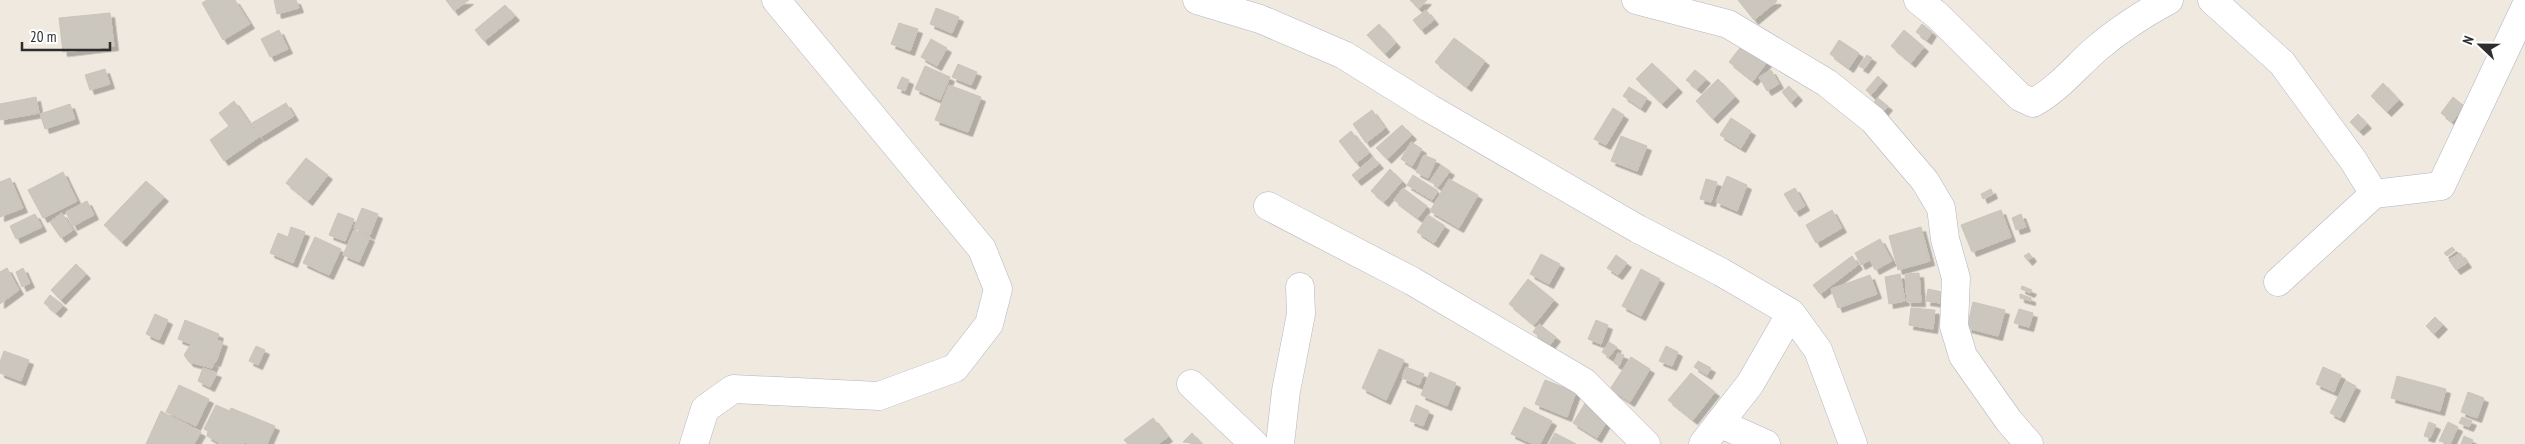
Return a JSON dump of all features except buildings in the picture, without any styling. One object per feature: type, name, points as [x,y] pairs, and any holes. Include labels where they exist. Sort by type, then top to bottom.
[{"type":"street","points":[[694,444],[705,409],[733,390],[879,396],[955,368],[989,324],[998,289],[982,249],[776,0]]},
{"type":"street","points":[[1197,0],[1260,19],[1344,56],[1621,219],[1721,272],[1791,313],[1818,350],[1852,444]]},
{"type":"street","points":[[1636,0],[1728,24],[1827,83],[1873,120],[1925,181],[1941,208],[1945,238],[1956,278],[1954,326],[1963,356],[2009,421],[2029,444]]},
{"type":"street","points":[[1918,0],[1938,16],[2020,97],[2033,103],[2047,96],[2097,49],[2150,10],[2169,0]]},
{"type":"street","points":[[2212,0],[2282,63],[2353,160],[2374,194]]},
{"type":"street","points":[[2278,282],[2374,194],[2441,186],[2525,8]]},
{"type":"street","points":[[1268,206],[1412,282],[1584,382],[1646,444]]},
{"type":"street","points":[[1280,444],[1286,391],[1302,314],[1300,287]]},
{"type":"street","points":[[1766,444],[1711,434],[1750,384],[1791,313]]},
{"type":"street","points":[[1191,384],[1254,444]]}]
